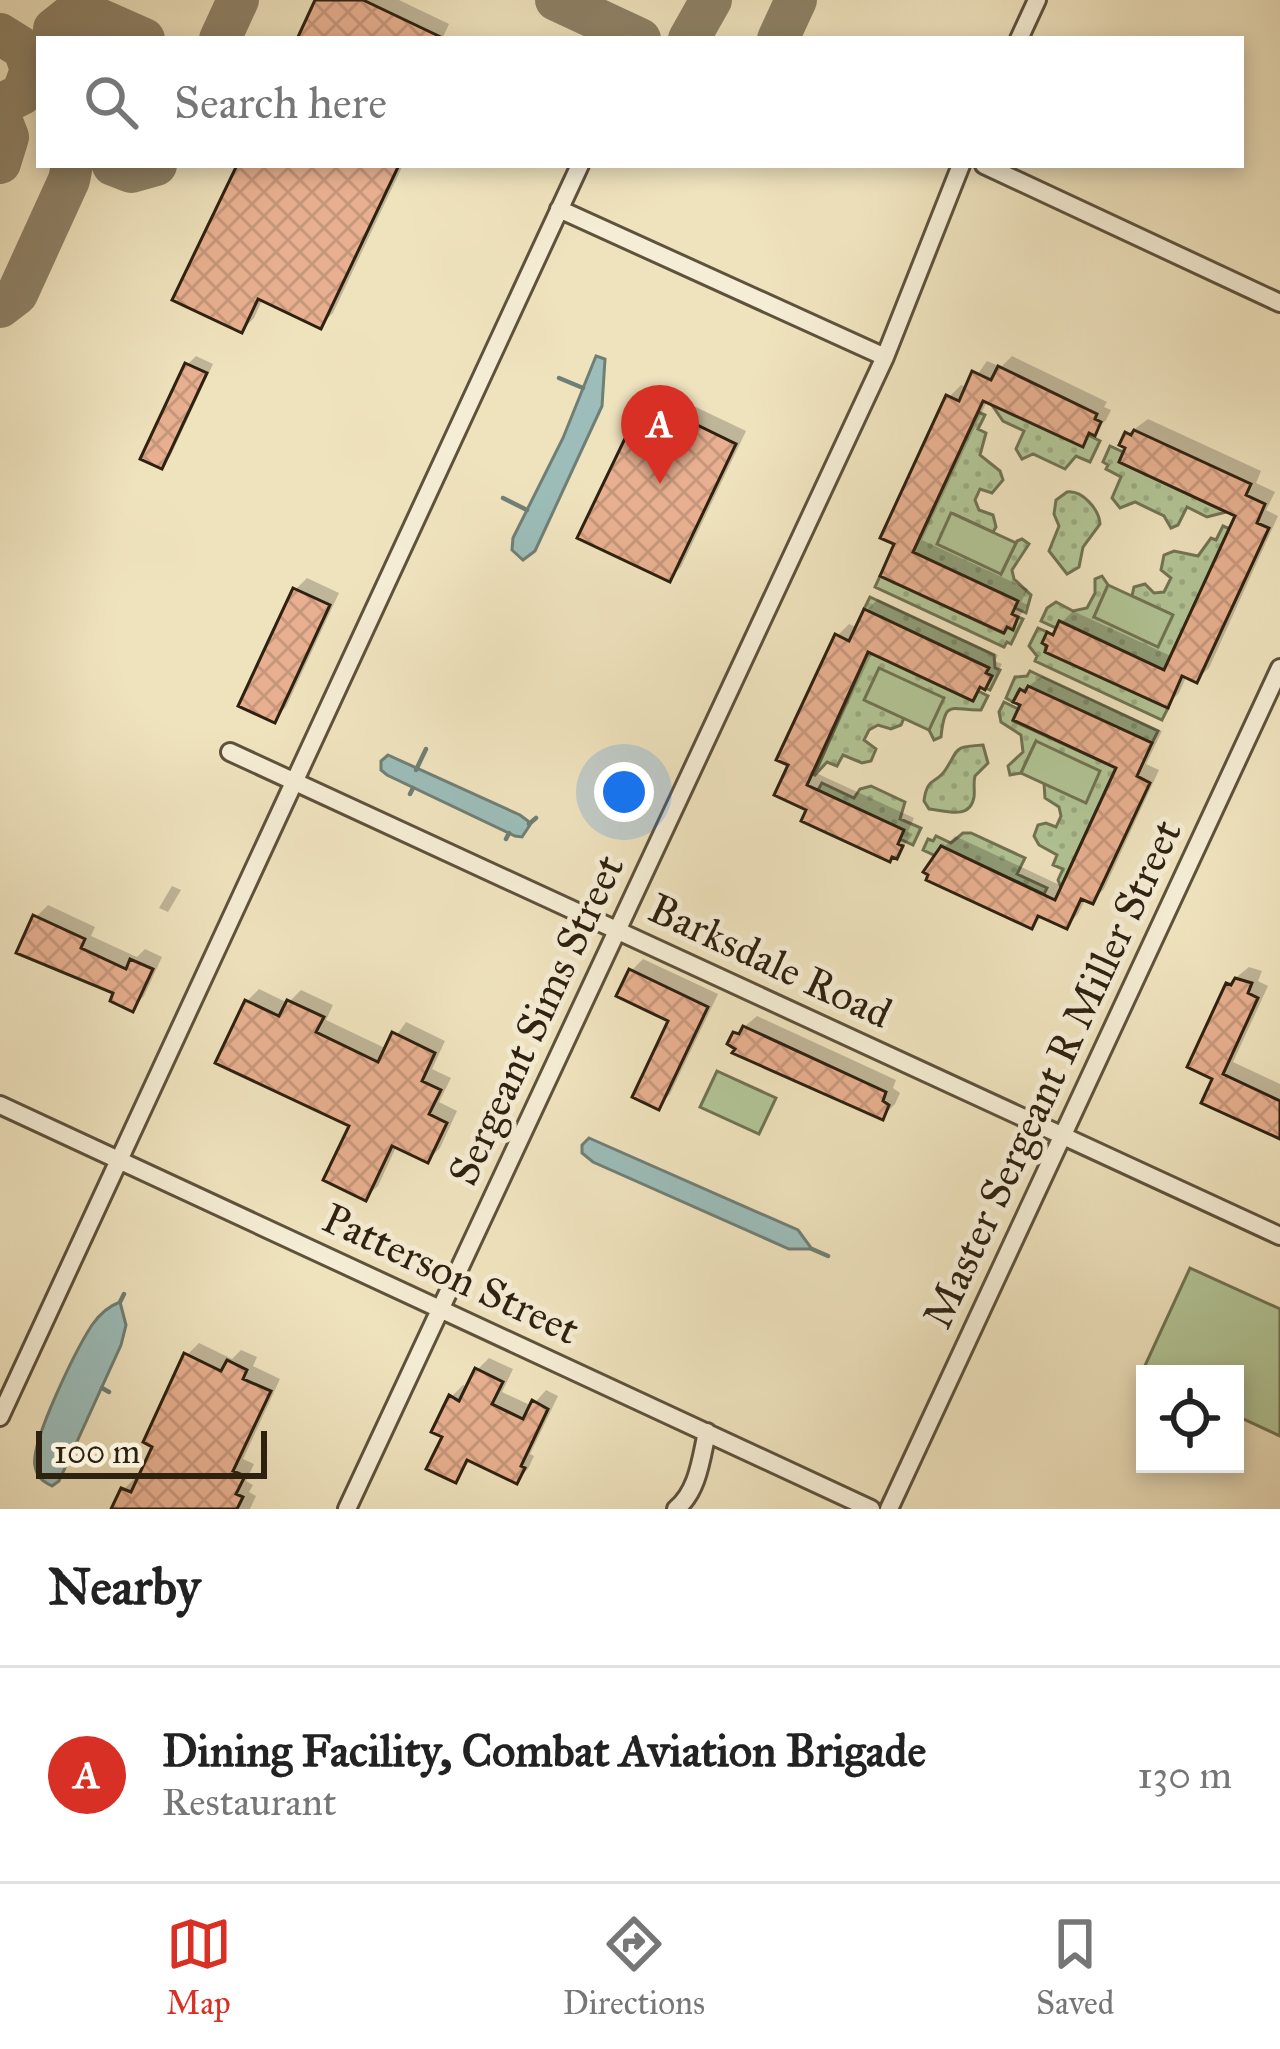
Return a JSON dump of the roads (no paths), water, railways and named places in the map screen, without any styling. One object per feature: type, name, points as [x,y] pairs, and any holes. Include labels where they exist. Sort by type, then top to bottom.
[{"type":"street","points":[[1020,36],[1037,0]]},
{"type":"street","points":[[0,1418],[579,168]]},
{"type":"street","name":"Sergeant Sims Street","points":[[347,1509],[885,357],[960,168]]},
{"type":"street","points":[[990,168],[1280,303]]},
{"type":"street","points":[[559,209],[885,357]]},
{"type":"street","name":"Master Sergeant R Miller Street","points":[[889,1509],[1280,668]]},
{"type":"street","name":"Barksdale Road","points":[[230,752],[1280,1236]]},
{"type":"street","name":"Patterson Street","points":[[0,1105],[871,1509]]},
{"type":"street","points":[[676,1509],[688,1500],[707,1432]]},
{"type":"water","points":[[596,356],[605,359],[602,406],[535,551],[523,560],[512,550],[513,538],[563,438]]},
{"type":"water","points":[[388,755],[520,815],[530,825],[522,837],[515,836],[387,775],[381,761]]},
{"type":"water","points":[[589,1138],[798,1230],[812,1249],[789,1249],[593,1162],[582,1153]]},
{"type":"water","points":[[120,1302],[126,1325],[121,1345],[59,1481],[52,1486],[40,1478],[35,1466],[47,1417],[92,1325]]},
{"type":"waterway","points":[[559,378],[583,388]]},
{"type":"waterway","points":[[503,498],[527,510]]},
{"type":"waterway","points":[[416,770],[426,749]]},
{"type":"waterway","points":[[410,794],[413,788]]},
{"type":"waterway","points":[[529,824],[536,818]]},
{"type":"waterway","points":[[506,839],[509,833]]},
{"type":"waterway","points":[[812,1249],[828,1256]]},
{"type":"waterway","points":[[120,1302],[124,1294]]},
{"type":"waterway","points":[[102,1388],[109,1392]]},
{"type":"place","name":"Dining Facility, Combat Aviation Brigade","points":[[660,484]]}]
